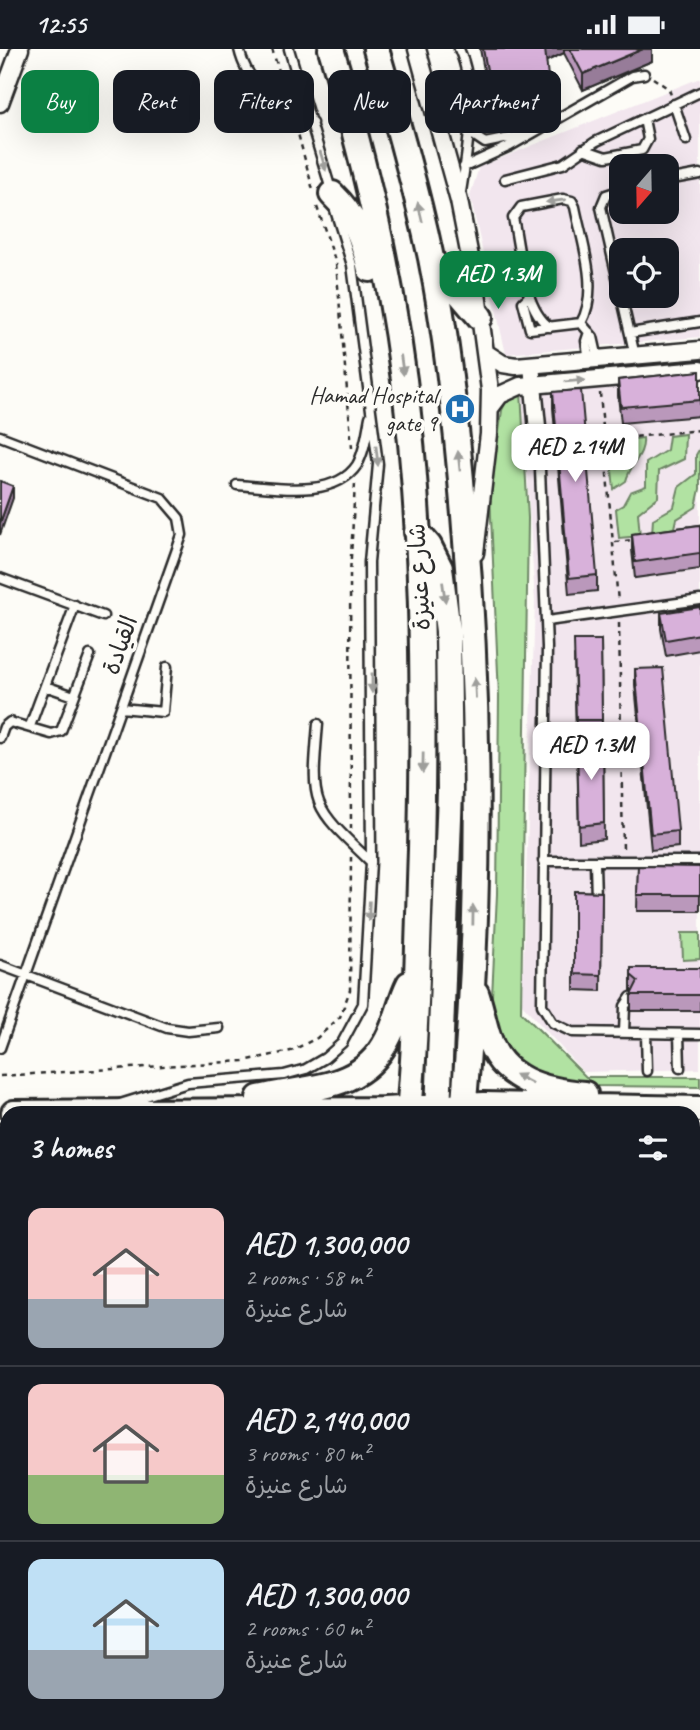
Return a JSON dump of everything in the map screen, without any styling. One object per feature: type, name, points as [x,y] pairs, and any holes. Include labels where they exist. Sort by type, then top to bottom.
[{"type":"main road","name":"شارع عنيزة","points":[[331,49],[370,189],[391,297],[409,424],[423,667],[417,972],[436,1106]]},
{"type":"main road","name":"شارع عنيزة","points":[[376,49],[414,183],[431,259],[447,356],[470,580],[477,727],[471,984],[438,1106]]},
{"type":"main road","points":[[332,194],[354,220],[373,277],[391,297]]},
{"type":"main road","points":[[431,259],[480,317]]},
{"type":"main road","points":[[417,532],[429,546],[440,568],[448,631],[449,843],[437,1106]]},
{"type":"main road","points":[[241,1106],[251,1100],[338,1083],[364,1068],[386,1043],[404,993],[417,972]]},
{"type":"main road","points":[[471,984],[491,1045],[503,1063],[518,1077],[557,1091],[659,1101],[680,1106]]},
{"type":"street","points":[[0,103],[5,72],[20,49]]},
{"type":"street","name":"شارع عنيزة","points":[[417,49],[459,201],[480,317],[491,407],[470,580]]},
{"type":"street","points":[[485,353],[503,364],[532,365],[700,350]]},
{"type":"street","points":[[491,407],[506,391],[533,385],[700,370]]},
{"type":"lane","points":[[239,49],[248,70]]},
{"type":"lane","points":[[289,49],[295,70]]},
{"type":"lane","points":[[459,49],[465,70]]},
{"type":"lane","points":[[464,167],[530,134],[632,76],[644,74]]},
{"type":"lane","points":[[505,180],[555,167],[583,149],[700,92]]},
{"type":"lane","points":[[674,104],[686,140]]},
{"type":"lane","points":[[583,149],[606,157],[642,150],[648,142],[644,119]]},
{"type":"lane","points":[[120,1106],[166,1088],[295,1073],[316,1064],[334,1051],[355,1024],[366,993],[371,862],[369,562],[378,481],[352,265],[314,131]]},
{"type":"lane","points":[[459,201],[467,133]]},
{"type":"lane","points":[[470,133],[485,143],[530,134]]},
{"type":"lane","points":[[679,178],[700,174]]},
{"type":"lane","points":[[609,194],[601,207],[635,356]]},
{"type":"lane","points":[[550,327],[537,316],[530,295],[514,212],[521,207],[569,200],[575,207],[590,290],[588,307],[581,323]]},
{"type":"lane","points":[[530,295],[523,302],[527,325],[534,330],[581,323]]},
{"type":"lane","points":[[630,333],[700,322],[700,327]]},
{"type":"lane","points":[[581,323],[595,340],[594,359]]},
{"type":"lane","points":[[532,365],[534,431],[539,444],[547,621],[540,991],[545,1011],[553,1023],[572,1032],[700,1034]]},
{"type":"lane","points":[[237,485],[313,488],[341,479],[354,469],[363,450],[371,411]]},
{"type":"lane","name":"القيادة","points":[[0,436],[154,495],[169,504],[179,518],[181,543],[24,974],[0,1048]]},
{"type":"lane","points":[[0,578],[103,616]]},
{"type":"lane","points":[[547,621],[700,600]]},
{"type":"lane","points":[[30,726],[75,605]]},
{"type":"lane","points":[[0,738],[4,727],[10,722],[58,733],[90,655]]},
{"type":"lane","points":[[121,708],[163,712],[167,667]]},
{"type":"lane","points":[[45,686],[74,696]]},
{"type":"lane","points":[[318,724],[315,797],[323,814],[371,862]]},
{"type":"lane","points":[[543,861],[700,861]]},
{"type":"lane","points":[[595,863],[596,899]]},
{"type":"lane","points":[[0,965],[167,1028],[188,1031],[219,1028]]},
{"type":"lane","points":[[624,1033],[625,1006],[631,997]]},
{"type":"lane","points":[[646,1034],[647,1071]]},
{"type":"lane","points":[[679,1034],[680,1068]]},
{"type":"path","points":[[272,49],[279,70]]},
{"type":"path","points":[[644,74],[669,89],[674,104]]},
{"type":"path","points":[[0,1076],[244,1061],[291,1051],[317,1038],[340,1017],[350,990],[350,575],[356,495],[336,263],[323,228],[298,133]]},
{"type":"path","points":[[600,392],[619,613],[623,862]]},
{"type":"path","points":[[606,440],[700,430]]},
{"type":"path","points":[[615,542],[639,539]]},
{"type":"shaded area","points":[[700,78],[700,337],[506,354],[470,196],[479,167]]},
{"type":"shaded area","points":[[700,370],[700,1069],[583,1072],[522,1004],[535,602],[522,390]]},
{"type":"green space","points":[[521,391],[528,518],[521,1012],[586,1077],[700,1077],[700,1087],[596,1086],[547,1081],[505,1054],[491,1017],[497,894],[499,696],[490,494],[502,410],[507,400]]},
{"type":"green space","points":[[685,434],[684,459],[659,471],[658,497],[638,513],[640,536],[619,538],[616,509],[623,505],[630,492],[646,486],[646,463],[667,450],[669,436]]},
{"type":"green space","points":[[643,438],[640,455],[626,481],[614,489],[609,442]]},
{"type":"green space","points":[[700,448],[700,489],[696,507],[677,519],[674,532],[652,534],[653,519],[674,507],[679,487],[696,474],[696,455]]},
{"type":"green space","points":[[682,933],[700,933],[700,959],[683,960]]},
{"type":"building","points":[[483,49],[545,49],[547,70],[487,70]]},
{"type":"building","points":[[570,49],[643,49],[583,74]]},
{"type":"building","points":[[700,371],[700,400],[621,407],[618,380]]},
{"type":"building","points":[[581,390],[597,575],[569,578],[553,392]]},
{"type":"building","points":[[0,481],[13,486],[0,523]]},
{"type":"building","points":[[700,525],[700,553],[635,562],[632,534]]},
{"type":"building","points":[[700,607],[700,634],[666,640],[661,613]]},
{"type":"building","points":[[574,640],[601,640],[602,720],[576,720]]},
{"type":"building","points":[[663,668],[678,831],[651,834],[635,669]]},
{"type":"building","points":[[577,741],[603,741],[604,823],[579,826]]},
{"type":"building","points":[[638,866],[700,867],[700,895],[637,895]]},
{"type":"building","points":[[574,891],[602,892],[601,975],[574,974]]},
{"type":"building","points":[[631,968],[700,968],[700,995],[631,995],[638,981],[631,975]]},
{"type":"place","name":"Hamad Hospital gate 9","points":[[460,409]]}]
